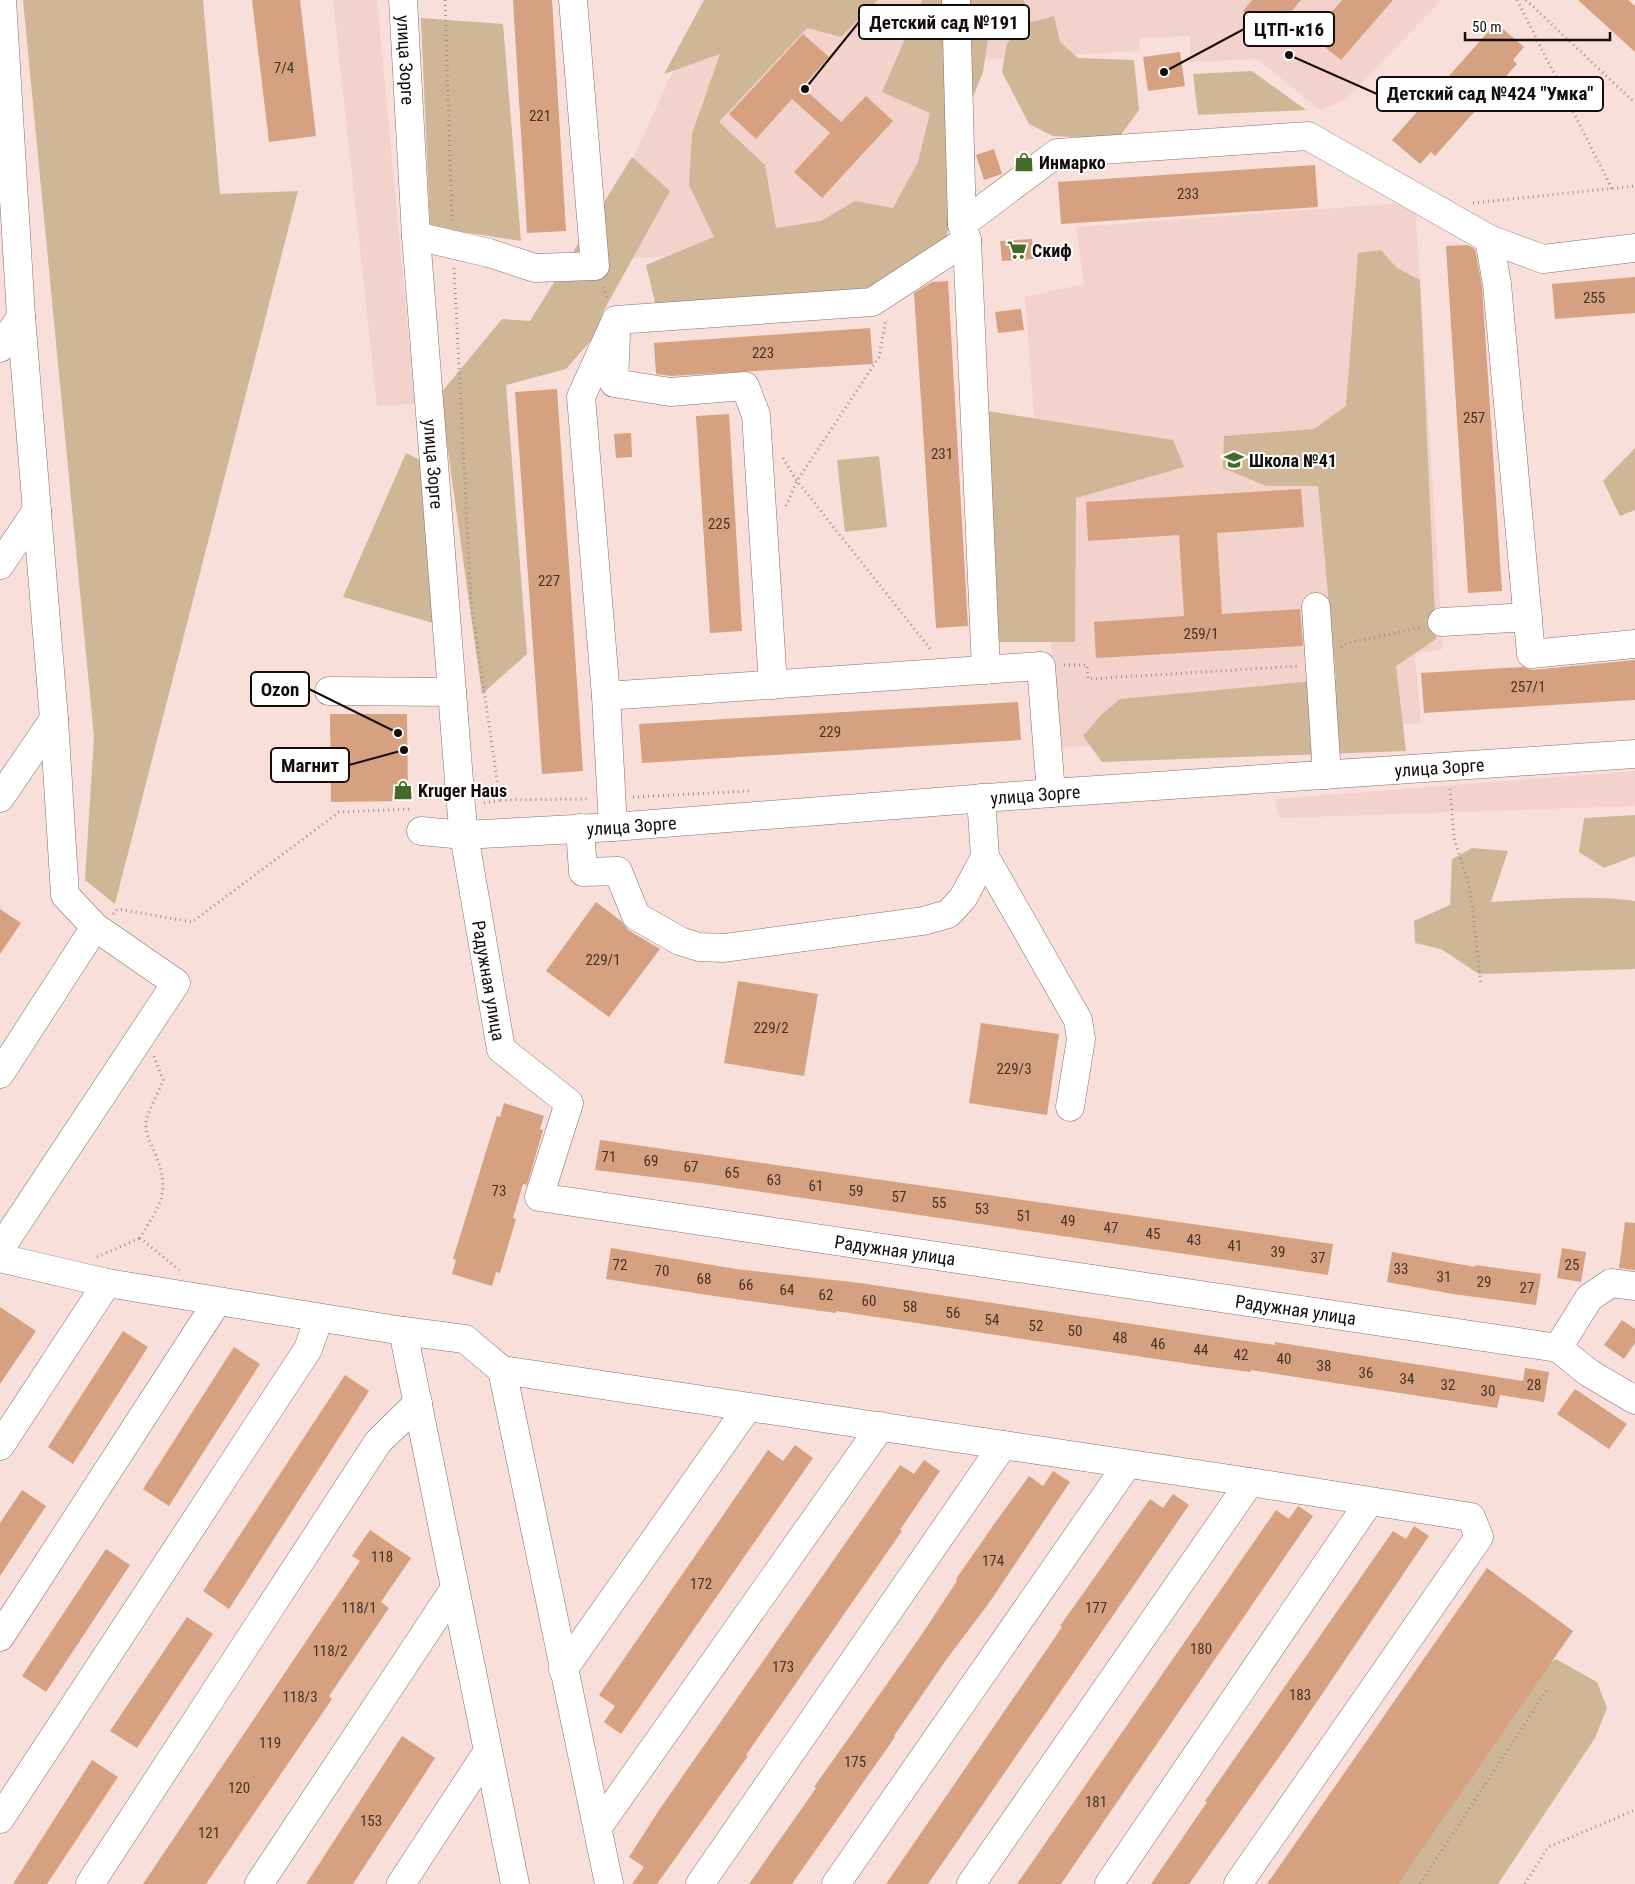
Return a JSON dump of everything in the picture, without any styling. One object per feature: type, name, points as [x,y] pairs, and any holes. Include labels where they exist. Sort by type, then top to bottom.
[{"type":"street","points":[[0,1249],[176,983],[95,927],[64,895],[54,719],[5,140],[2,0]]},
{"type":"street","name":"улица Зорге","points":[[403,0],[416,236],[464,835],[613,827],[981,798],[1635,754]]},
{"type":"street","points":[[416,236],[536,268],[595,266],[573,0]]},
{"type":"street","points":[[956,0],[986,670]]},
{"type":"street","points":[[616,320],[872,302],[965,232],[1057,153],[1308,136],[1489,239],[1543,259],[1635,248]]},
{"type":"street","points":[[1489,239],[1497,284],[1532,654],[1635,644]]},
{"type":"street","points":[[0,348],[21,317]]},
{"type":"street","points":[[616,320],[614,383],[670,392],[745,386],[756,415],[773,684]]},
{"type":"street","points":[[613,827],[606,696],[582,397],[616,320]]},
{"type":"street","points":[[0,565],[37,510]]},
{"type":"street","points":[[1316,607],[1327,774]]},
{"type":"street","points":[[1442,622],[1528,617]]},
{"type":"street","points":[[606,696],[1041,666],[1051,793]]},
{"type":"street","points":[[329,691],[452,692]]},
{"type":"street","points":[[0,798],[54,719]]},
{"type":"street","points":[[981,798],[986,857],[1078,1020],[1080,1038],[1070,1107]]},
{"type":"street","points":[[417,820],[464,835]]},
{"type":"street","points":[[580,828],[583,872],[618,871],[636,916],[680,941],[699,947],[724,948],[923,921],[948,914],[963,898],[986,857]]},
{"type":"street","name":"Радужная улица","points":[[464,835],[501,1049],[569,1104],[539,1197],[1558,1348],[1590,1373],[1635,1400]]},
{"type":"street","points":[[0,1074],[95,927]]},
{"type":"street","points":[[0,1258],[107,1283],[319,1318],[465,1339],[502,1370],[1471,1517],[1479,1537],[1238,1884]]},
{"type":"street","points":[[0,1446],[107,1283]]},
{"type":"street","points":[[1558,1348],[1589,1298],[1611,1283],[1635,1286]]},
{"type":"street","points":[[0,1637],[217,1302]]},
{"type":"street","points":[[0,1819],[308,1350],[319,1318]]},
{"type":"street","points":[[403,1331],[515,1884]]},
{"type":"street","points":[[502,1370],[609,1884]]},
{"type":"street","points":[[90,1884],[378,1442],[418,1403]]},
{"type":"street","points":[[563,1670],[748,1407]]},
{"type":"street","points":[[598,1827],[881,1426]]},
{"type":"street","points":[[700,1884],[1003,1445]]},
{"type":"street","points":[[836,1884],[1126,1465]]},
{"type":"street","points":[[971,1884],[1250,1482]]},
{"type":"street","points":[[1109,1884],[1369,1502]]},
{"type":"street","points":[[259,1884],[455,1588]]},
{"type":"street","points":[[401,1884],[488,1751]]},
{"type":"path","points":[[445,0],[453,245],[471,602],[500,800]]},
{"type":"path","points":[[1517,0],[1612,189]]},
{"type":"path","points":[[1526,0],[1635,103]]},
{"type":"path","points":[[1438,210],[1450,206],[1635,186]]},
{"type":"path","points":[[595,266],[616,320]]},
{"type":"path","points":[[785,508],[798,481],[879,357],[888,320],[872,302]]},
{"type":"path","points":[[782,456],[798,481],[948,672]]},
{"type":"path","points":[[1041,666],[1087,665],[1088,679],[1320,665],[1347,643],[1442,622]]},
{"type":"path","points":[[1448,766],[1454,838],[1470,889],[1481,983]]},
{"type":"path","points":[[461,806],[500,800],[612,799]]},
{"type":"path","points":[[95,927],[118,910],[192,922],[339,812],[417,820]]},
{"type":"path","points":[[62,1273],[140,1238],[157,1210],[164,1189],[162,1172],[146,1131],[146,1122],[163,1080],[157,1059],[139,1039]]},
{"type":"path","points":[[140,1238],[182,1273]]},
{"type":"path","points":[[1420,1884],[1548,1688]]},
{"type":"path","points":[[1525,1884],[1548,1847],[1635,1810]]},
{"type":"shaded area","points":[[23,0],[203,0],[220,194],[298,191],[115,904],[85,880],[94,737]]},
{"type":"shaded area","points":[[333,0],[377,0],[415,404],[377,406]]},
{"type":"shaded area","points":[[704,0],[878,0],[841,37],[807,28],[719,122],[765,165],[776,228],[821,221],[855,201],[893,208],[918,162],[930,113],[882,92],[922,0],[1023,0],[1025,3],[991,19],[983,72],[968,110],[963,162],[946,239],[856,314],[659,319],[646,265],[714,237],[689,185],[692,134],[720,54],[664,74]]},
{"type":"shaded area","points":[[705,0],[940,0],[952,177],[918,237],[614,260],[622,183]]},
{"type":"shaded area","points":[[971,0],[1442,0],[1344,100],[1320,110],[1257,59],[1190,62],[1190,36],[1140,38],[1139,51],[975,60]]},
{"type":"shaded area","points":[[1054,16],[1060,42],[1078,58],[1134,60],[1139,110],[1118,139],[1053,136],[1029,124],[1002,72],[1007,43],[1028,23]]},
{"type":"shaded area","points":[[421,18],[503,24],[521,241],[430,227]]},
{"type":"shaded area","points":[[1252,71],[1306,110],[1198,115],[1193,74]]},
{"type":"shaded area","points":[[632,157],[670,191],[603,312],[595,336],[566,369],[506,385],[527,654],[482,694],[440,394],[502,319],[530,321]]},
{"type":"shaded area","name":"Школа №41","points":[[1415,202],[1443,649],[1415,654],[1421,723],[1059,748],[1025,297],[1084,284],[1076,227]]},
{"type":"shaded area","points":[[1381,250],[1397,268],[1420,280],[1436,639],[1396,666],[1406,751],[1102,762],[1083,736],[1102,714],[1120,699],[1336,679],[1318,486],[1266,486],[1223,468],[1224,436],[1314,429],[1346,406],[1358,253]]},
{"type":"shaded area","points":[[981,410],[1173,440],[1184,467],[1076,498],[1075,642],[998,642]]},
{"type":"shaded area","points":[[1635,448],[1635,510],[1620,516],[1603,481]]},
{"type":"shaded area","points":[[406,453],[438,469],[440,625],[343,597]]},
{"type":"shaded area","points":[[879,456],[887,527],[845,532],[837,460]]},
{"type":"shaded area","points":[[1635,771],[1635,806],[1280,818],[1275,799]]},
{"type":"shaded area","points":[[1635,815],[1635,856],[1604,868],[1579,852],[1584,818]]},
{"type":"shaded area","points":[[1472,848],[1508,851],[1491,902],[1581,898],[1635,901],[1635,969],[1479,974],[1441,949],[1415,943],[1414,921],[1450,905],[1452,859]]},
{"type":"shaded area","points":[[1556,1659],[1597,1682],[1607,1708],[1595,1738],[1498,1884],[1380,1884],[1526,1679]]},
{"type":"building","points":[[252,0],[300,0],[316,136],[269,142]]},
{"type":"building","points":[[513,0],[552,0],[566,231],[527,233]]},
{"type":"building","points":[[1252,0],[1301,0],[1271,35],[1243,11]]},
{"type":"building","points":[[1342,0],[1393,0],[1341,60],[1311,36]]},
{"type":"building","points":[[1578,0],[1628,0],[1635,6],[1635,52]]},
{"type":"building","points":[[1496,23],[1524,47],[1513,60],[1517,64],[1435,156],[1431,152],[1420,164],[1392,140]]},
{"type":"building","points":[[803,34],[829,57],[802,87],[841,122],[866,96],[893,121],[822,198],[794,172],[830,133],[792,99],[756,139],[729,114]]},
{"type":"building","points":[[1180,52],[1185,86],[1148,91],[1143,57]]},
{"type":"building","points":[[994,149],[1002,174],[984,180],[976,155]]},
{"type":"building","points":[[1315,165],[1318,207],[1061,224],[1058,182]]},
{"type":"building","name":"Скиф","points":[[1032,239],[1034,259],[1002,261],[1000,241]]},
{"type":"building","points":[[1468,245],[1475,249],[1482,286],[1502,591],[1468,593],[1446,246]]},
{"type":"building","points":[[1635,277],[1635,313],[1555,319],[1552,284]]},
{"type":"building","points":[[948,281],[968,626],[936,628],[914,293],[932,282]]},
{"type":"building","points":[[1021,309],[1024,330],[998,333],[995,312]]},
{"type":"building","points":[[870,328],[873,364],[671,376],[656,374],[654,343]]},
{"type":"building","points":[[557,389],[583,771],[542,774],[515,392]]},
{"type":"building","points":[[729,414],[742,631],[710,633],[696,416]]},
{"type":"building","points":[[631,433],[632,457],[616,458],[614,434]]},
{"type":"building","points":[[1301,489],[1304,527],[1217,533],[1222,614],[1300,609],[1303,646],[1096,658],[1094,622],[1184,616],[1179,535],[1088,541],[1086,502]]},
{"type":"building","points":[[1635,660],[1635,700],[1424,713],[1421,673],[1523,667],[1532,670]]},
{"type":"building","points":[[1018,702],[1021,740],[642,763],[639,724]]},
{"type":"building","points":[[330,714],[407,714],[408,801],[331,802]]},
{"type":"building","points":[[596,902],[621,921],[628,930],[660,949],[609,1017],[546,971]]},
{"type":"building","points":[[0,909],[21,923],[0,954]]},
{"type":"building","points":[[738,981],[818,994],[804,1076],[724,1063]]},
{"type":"building","points":[[981,1023],[1059,1034],[1047,1115],[969,1103]]},
{"type":"building","points":[[504,1103],[544,1116],[540,1129],[543,1130],[527,1185],[523,1184],[513,1218],[516,1219],[500,1273],[496,1272],[492,1286],[452,1274],[456,1260],[453,1259],[497,1116],[500,1117]]},
{"type":"building","points":[[600,1140],[1333,1244],[1328,1275],[701,1183],[595,1170]]},
{"type":"building","points":[[1625,1222],[1635,1223],[1635,1270],[1619,1268]]},
{"type":"building","points":[[611,1248],[736,1269],[860,1283],[1275,1345],[1275,1342],[1523,1381],[1525,1368],[1549,1372],[1544,1402],[1500,1395],[1497,1408],[1251,1370],[1251,1372],[1210,1367],[606,1279]]},
{"type":"building","points":[[1562,1248],[1586,1252],[1581,1282],[1557,1278]]},
{"type":"building","points":[[1392,1252],[1475,1267],[1475,1265],[1541,1274],[1536,1305],[1453,1294],[1387,1282]]},
{"type":"building","points":[[0,1307],[36,1331],[0,1384]]},
{"type":"building","points":[[1622,1320],[1635,1329],[1635,1343],[1624,1359],[1604,1345]]},
{"type":"building","points":[[123,1331],[148,1347],[73,1464],[48,1447]]},
{"type":"building","points":[[234,1347],[260,1364],[169,1506],[143,1489]]},
{"type":"building","points":[[345,1375],[369,1391],[229,1609],[203,1591]]},
{"type":"building","points":[[1575,1389],[1627,1424],[1609,1449],[1557,1414]]},
{"type":"building","points":[[795,1445],[813,1458],[621,1734],[604,1722],[615,1706],[599,1695],[768,1450],[783,1461]]},
{"type":"building","points":[[924,1460],[940,1471],[900,1530],[902,1531],[746,1755],[748,1756],[657,1884],[632,1884],[644,1867],[629,1857],[659,1810],[900,1465],[914,1474]]},
{"type":"building","points":[[1053,1471],[1070,1482],[989,1603],[946,1660],[895,1737],[792,1884],[749,1884],[816,1788],[814,1787],[918,1640],[957,1581],[956,1579],[1029,1476],[1043,1486]]},
{"type":"building","points":[[22,1490],[46,1506],[0,1576],[0,1523]]},
{"type":"building","points":[[1173,1494],[1189,1505],[928,1884],[886,1884],[1062,1627],[1060,1626],[1150,1499],[1163,1508]]},
{"type":"building","points":[[1298,1506],[1313,1516],[1061,1884],[1017,1884],[1276,1510],[1289,1519]]},
{"type":"building","points":[[1414,1526],[1429,1536],[1289,1743],[1189,1884],[1151,1884],[1207,1802],[1205,1801],[1393,1531],[1406,1539]]},
{"type":"building","points":[[370,1530],[411,1558],[381,1602],[389,1608],[329,1696],[332,1699],[206,1884],[143,1884],[360,1561],[352,1556]]},
{"type":"building","points":[[106,1549],[130,1565],[46,1692],[22,1676]]},
{"type":"building","points":[[1487,1568],[1573,1631],[1398,1884],[1267,1884]]},
{"type":"building","points":[[187,1617],[213,1634],[137,1748],[110,1731]]},
{"type":"building","points":[[402,1736],[435,1758],[353,1884],[306,1884]]},
{"type":"building","points":[[92,1760],[118,1777],[47,1884],[13,1884]]},
{"type":"place","name":"Детский сад №424 \"Умка\"","points":[[1289,55]]},
{"type":"place","name":"ЦТП-к16","points":[[1164,72]]},
{"type":"place","name":"Детский сад №191","points":[[805,89]]},
{"type":"place","name":"Инмарко","points":[[1024,162]]},
{"type":"place","name":"Скиф","points":[[1017,250]]},
{"type":"place","name":"Школа №41","points":[[1234,460]]},
{"type":"place","name":"Ozon","points":[[398,733]]},
{"type":"place","name":"Магнит","points":[[404,750]]},
{"type":"place","name":"Kruger Haus","points":[[403,790]]}]
